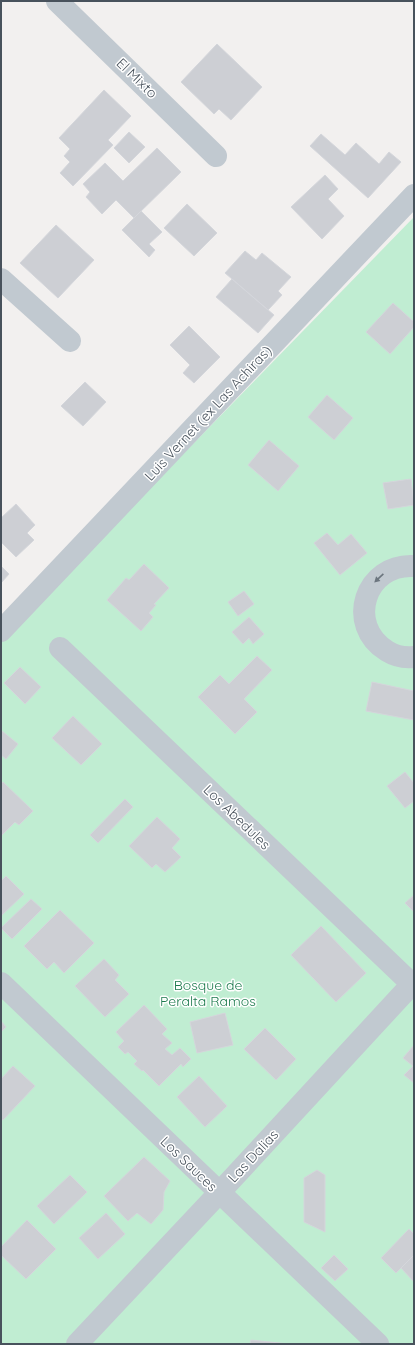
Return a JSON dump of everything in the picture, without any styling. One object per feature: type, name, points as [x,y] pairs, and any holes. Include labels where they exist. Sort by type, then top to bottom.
[{"type":"street","name":"El Mixto","points":[[57,1],[216,156]]},
{"type":"street","name":"Luis Vernet (ex Las Achiras)","points":[[1,631],[414,195]]},
{"type":"street","points":[[1,278],[70,341]]},
{"type":"street","points":[[414,566],[405,565],[390,570],[377,578],[369,591],[364,605],[365,620],[370,634],[380,646],[392,654],[407,658],[414,657]]},
{"type":"street","name":"Los Abedules","points":[[60,648],[413,985]]},
{"type":"street","name":"Los Sauces","points":[[1,984],[378,1344]]},
{"type":"street","name":"Las Dalias","points":[[77,1344],[413,985]]},
{"type":"green space","name":"Bosque de Peralta Ramos","points":[[414,217],[414,1344],[1,1344],[1,641]]},
{"type":"building","points":[[217,44],[262,87],[231,120],[219,109],[214,114],[181,82]]},
{"type":"building","points":[[104,90],[131,116],[108,140],[113,145],[73,186],[60,173],[70,162],[64,156],[70,149],[59,138]]},
{"type":"building","points":[[129,132],[145,147],[129,163],[114,148]]},
{"type":"building","points":[[321,134],[345,155],[356,143],[379,164],[389,152],[401,162],[368,198],[310,146]]},
{"type":"building","points":[[157,148],[181,172],[134,218],[116,200],[102,214],[86,197],[90,192],[83,184],[105,163],[123,181]]},
{"type":"building","points":[[325,175],[338,189],[328,199],[344,216],[322,239],[291,207]]},
{"type":"building","points":[[187,204],[217,233],[194,256],[164,228]]},
{"type":"building","points":[[141,211],[162,232],[149,244],[155,250],[149,257],[122,230]]},
{"type":"building","points":[[56,225],[94,260],[58,298],[20,263]]},
{"type":"building","points":[[245,251],[256,260],[262,253],[291,277],[278,291],[282,295],[268,310],[225,273]]},
{"type":"building","points":[[232,279],[274,315],[258,333],[216,297]]},
{"type":"building","points":[[393,303],[414,322],[414,327],[390,354],[366,332]]},
{"type":"building","points":[[189,326],[220,357],[194,383],[183,373],[190,365],[170,345]]},
{"type":"building","points":[[85,382],[106,402],[83,426],[61,406]]},
{"type":"building","points":[[327,395],[353,418],[334,440],[308,417]]},
{"type":"building","points":[[269,440],[299,466],[278,491],[248,465]]},
{"type":"building","points":[[411,479],[414,505],[388,509],[383,483]]},
{"type":"building","points":[[16,504],[35,525],[27,533],[34,540],[16,557],[1,542],[1,518]]},
{"type":"building","points":[[327,533],[338,545],[351,534],[367,553],[340,575],[314,543]]},
{"type":"building","points":[[144,564],[169,588],[154,604],[156,605],[149,613],[153,617],[141,631],[107,600],[126,578],[129,580]]},
{"type":"building","points":[[1,566],[9,574],[1,583]]},
{"type":"building","points":[[244,591],[254,604],[238,616],[228,602]]},
{"type":"building","points":[[249,617],[264,634],[253,644],[249,638],[243,644],[232,632]]},
{"type":"building","points":[[257,656],[272,670],[244,699],[257,712],[235,734],[198,697],[220,675],[229,684]]},
{"type":"building","points":[[20,667],[41,687],[25,704],[4,683]]},
{"type":"building","points":[[372,682],[414,691],[414,720],[366,711]]},
{"type":"building","points":[[73,716],[102,744],[81,765],[52,738]]},
{"type":"building","points":[[2,731],[18,744],[6,759],[1,755]]},
{"type":"building","points":[[405,772],[414,783],[414,801],[405,808],[387,786]]},
{"type":"building","points":[[3,782],[33,811],[19,825],[15,822],[1,836],[1,784]]},
{"type":"building","points":[[125,799],[133,807],[98,843],[90,835]]},
{"type":"building","points":[[157,817],[180,839],[172,848],[181,857],[165,872],[156,864],[152,868],[129,846]]},
{"type":"building","points":[[6,876],[24,894],[1,916],[1,881]]},
{"type":"building","points":[[414,895],[414,912],[405,903]]},
{"type":"building","points":[[31,899],[42,909],[12,939],[1,928]]},
{"type":"building","points":[[60,910],[94,943],[64,973],[54,962],[47,969],[24,946]]},
{"type":"building","points":[[321,926],[366,973],[336,1002],[291,955]]},
{"type":"building","points":[[104,959],[119,975],[115,980],[129,994],[105,1017],[75,986]]},
{"type":"building","points":[[144,1005],[167,1029],[162,1034],[172,1043],[165,1049],[172,1055],[180,1048],[191,1059],[183,1067],[181,1064],[159,1086],[143,1070],[142,1071],[134,1064],[137,1061],[128,1052],[125,1054],[118,1047],[124,1041],[116,1032]]},
{"type":"building","points":[[225,1013],[233,1045],[197,1053],[190,1022]]},
{"type":"building","points":[[1,1021],[6,1027],[1,1032]]},
{"type":"building","points":[[265,1028],[296,1059],[276,1080],[244,1049]]},
{"type":"building","points":[[414,1045],[414,1083],[404,1075],[413,1066],[403,1058]]},
{"type":"building","points":[[13,1066],[35,1086],[3,1120],[1,1119],[1,1079]]},
{"type":"building","points":[[199,1076],[227,1106],[205,1127],[177,1097]]},
{"type":"building","points":[[144,1157],[170,1181],[164,1192],[163,1210],[151,1224],[137,1213],[128,1221],[104,1196]]},
{"type":"building","points":[[317,1170],[325,1175],[325,1232],[304,1222],[304,1178]]},
{"type":"building","points":[[70,1175],[87,1192],[54,1224],[37,1206]]},
{"type":"building","points":[[106,1213],[125,1234],[98,1259],[79,1238]]},
{"type":"building","points":[[27,1220],[56,1249],[26,1279],[1,1255],[1,1247]]},
{"type":"building","points":[[409,1229],[414,1234],[414,1255],[396,1273],[381,1258]]},
{"type":"building","points":[[334,1255],[348,1269],[335,1281],[321,1268]]},
{"type":"building","points":[[414,1255],[414,1282],[401,1268]]},
{"type":"building","points":[[251,1340],[289,1344],[250,1344]]}]
